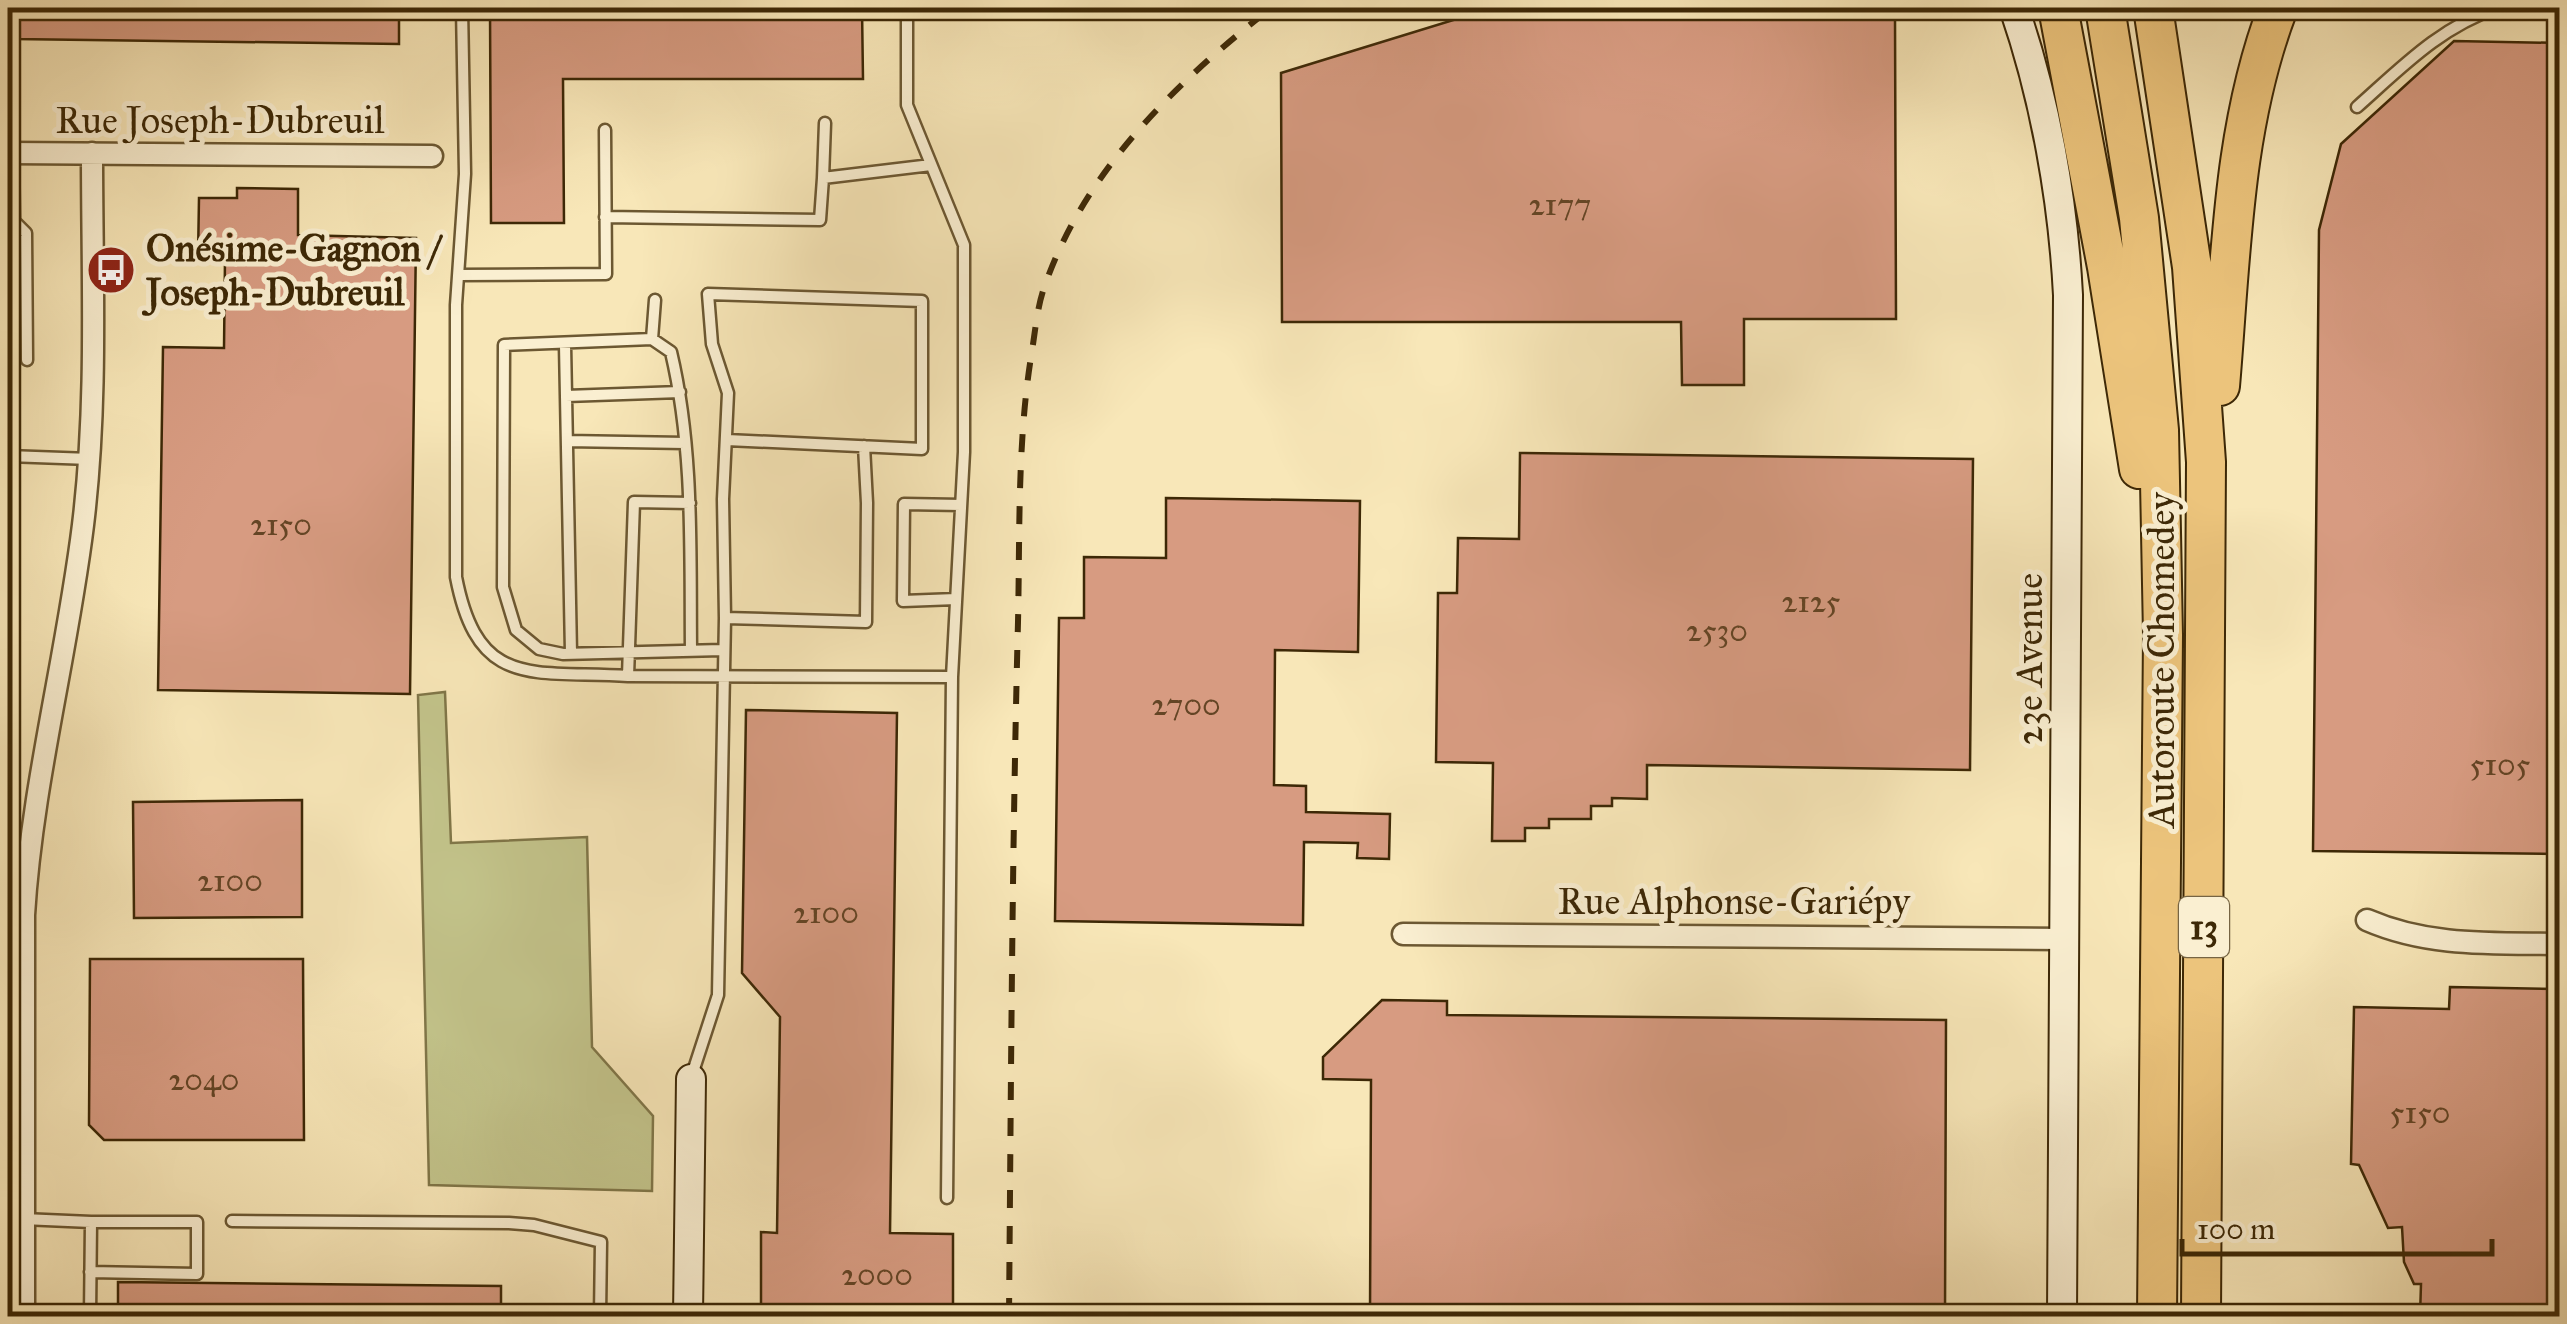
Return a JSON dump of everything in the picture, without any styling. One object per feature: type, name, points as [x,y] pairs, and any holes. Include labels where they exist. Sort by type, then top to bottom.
[{"type":"highway","points":[[2058,8],[2110,282],[2162,635]]},
{"type":"highway","name":"Autoroute Chomedey","points":[[2106,8],[2134,176],[2153,343],[2160,462],[2157,1316]]},
{"type":"highway","name":"Autoroute Chomedey","points":[[2153,8],[2178,161],[2205,424],[2201,1316]]},
{"type":"highway","points":[[2207,538],[2240,154],[2257,70],[2278,8]]},
{"type":"street","name":"23e Avenue","points":[[2014,8],[2054,178],[2068,295],[2062,1316]]},
{"type":"street","name":"Rue Joseph-Dubreuil","points":[[10,153],[432,156]]},
{"type":"street","points":[[24,1316],[15,962],[80,551],[90,459],[92,154]]},
{"type":"street","points":[[2367,920],[2409,936],[2448,942],[2560,944]]},
{"type":"street","name":"Rue Alphonse-Gariépy","points":[[1403,934],[2066,939]]},
{"type":"street","points":[[688,1316],[691,1079]]},
{"type":"lane","points":[[462,8],[466,174],[458,275],[456,577],[462,610],[477,640],[494,659],[517,669],[628,676],[952,677]]},
{"type":"lane","points":[[907,8],[907,106],[964,244],[961,505],[952,677],[947,1198]]},
{"type":"lane","points":[[2357,108],[2435,38],[2469,17],[2496,8]]},
{"type":"lane","points":[[606,217],[820,220],[825,122]]},
{"type":"lane","points":[[458,275],[606,274],[605,130]]},
{"type":"lane","points":[[10,153],[11,221],[26,234],[27,360]]},
{"type":"lane","points":[[823,178],[931,165]]},
{"type":"lane","points":[[691,1079],[718,995],[725,618],[722,499],[728,393],[712,344],[708,294],[922,300],[922,449],[727,440]]},
{"type":"lane","points":[[652,338],[655,300]]},
{"type":"lane","points":[[690,650],[690,502],[680,392],[670,352],[652,338],[504,345],[503,586],[516,630],[539,648],[571,653],[722,650]]},
{"type":"lane","points":[[564,344],[571,653]]},
{"type":"lane","points":[[566,396],[680,392]]},
{"type":"lane","points":[[566,442],[685,443]]},
{"type":"lane","points":[[725,618],[866,622],[864,446]]},
{"type":"lane","points":[[8,456],[90,459]]},
{"type":"lane","points":[[628,676],[634,502],[690,502]]},
{"type":"lane","points":[[956,599],[903,601],[904,504],[961,505]]},
{"type":"lane","points":[[532,670],[539,648]]},
{"type":"lane","points":[[24,1219],[197,1222],[196,1274],[90,1272]]},
{"type":"lane","points":[[232,1221],[509,1223],[555,1230],[601,1242],[600,1316]]},
{"type":"lane","points":[[90,1222],[90,1316]]},
{"type":"green space","points":[[445,692],[451,843],[587,837],[592,1047],[653,1116],[652,1191],[429,1185],[418,695]]},
{"type":"building","points":[[16,8],[399,8],[399,44],[15,39]]},
{"type":"building","points":[[490,8],[862,8],[863,79],[563,79],[564,223],[491,223]]},
{"type":"building","points":[[1895,16],[1896,319],[1744,319],[1744,385],[1682,385],[1681,322],[1282,322],[1281,73],[1463,17]]},
{"type":"building","points":[[2454,41],[2560,43],[2560,854],[2313,851],[2319,230],[2341,144]]},
{"type":"building","points":[[237,188],[298,189],[298,235],[416,238],[410,694],[158,690],[163,347],[224,348],[225,259],[198,258],[199,198],[237,198]]},
{"type":"building","points":[[1520,453],[1973,459],[1970,770],[1647,765],[1647,799],[1612,798],[1612,806],[1591,806],[1591,819],[1549,819],[1549,828],[1525,828],[1525,841],[1492,841],[1493,763],[1436,762],[1438,593],[1457,593],[1458,538],[1519,539]]},
{"type":"building","points":[[1166,498],[1360,501],[1358,652],[1275,650],[1274,785],[1306,786],[1306,812],[1390,814],[1389,859],[1357,858],[1358,843],[1304,842],[1303,925],[1055,921],[1059,618],[1084,618],[1084,557],[1166,558]]},
{"type":"building","points":[[746,710],[897,713],[890,1233],[953,1234],[953,1312],[791,1311],[791,1316],[761,1316],[761,1232],[777,1233],[780,1017],[742,973]]},
{"type":"building","points":[[302,800],[302,917],[134,918],[133,802]]},
{"type":"building","points":[[90,959],[303,959],[304,1140],[104,1140],[89,1125]]},
{"type":"building","points":[[2450,987],[2560,989],[2560,1316],[2420,1316],[2421,1284],[2414,1284],[2404,1262],[2402,1227],[2388,1228],[2359,1165],[2351,1164],[2354,1007],[2449,1009]]},
{"type":"building","points":[[1382,1000],[1447,1001],[1447,1015],[1946,1020],[1945,1316],[1370,1316],[1371,1080],[1323,1079],[1323,1057]]},
{"type":"building","points":[[118,1282],[501,1286],[501,1316],[118,1316]]},
{"type":"railway","points":[[1009,1316],[1020,486],[1027,385],[1039,306],[1060,248],[1107,169],[1167,99],[1271,8]]},
{"type":"place","name":"Onésime-Gagnon / Joseph-Dubreuil","points":[[111,270]]}]
